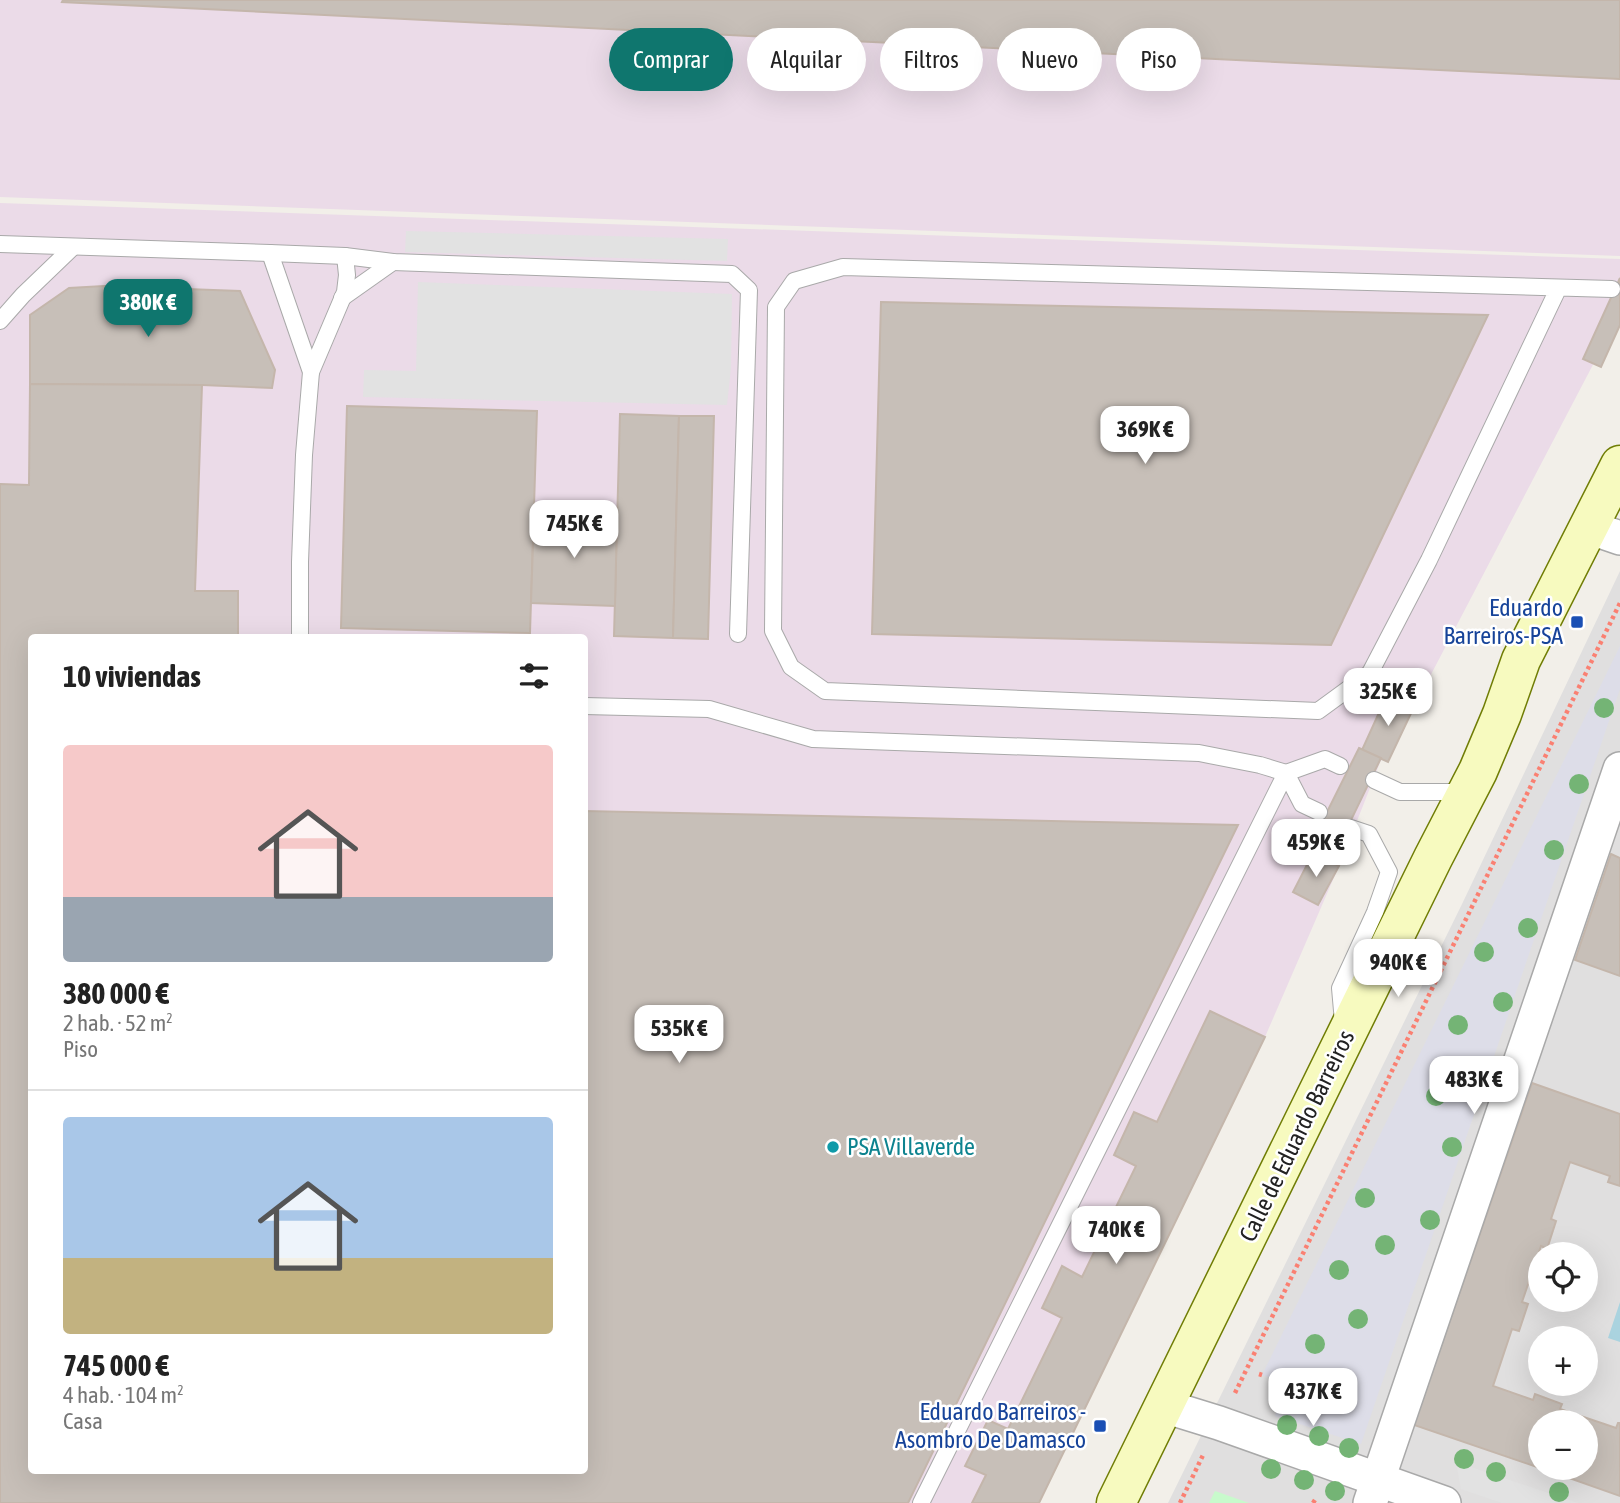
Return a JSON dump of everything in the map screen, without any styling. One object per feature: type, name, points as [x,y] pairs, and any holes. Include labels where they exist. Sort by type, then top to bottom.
[{"type":"street","name":"Calle de Eduardo Barreiros","points":[[1116,1503],[1467,792],[1502,714],[1521,660],[1604,533],[1620,465]]},
{"type":"street","points":[[1374,1492],[1620,769]]},
{"type":"street","points":[[1164,1406],[1219,1423],[1374,1492],[1444,1503]]},
{"type":"lane","points":[[0,244],[345,256],[393,262],[732,274],[749,290],[738,634]]},
{"type":"lane","points":[[0,321],[73,247]]},
{"type":"lane","points":[[270,253],[311,372]]},
{"type":"lane","points":[[300,634],[304,454],[311,372],[345,292],[345,256]]},
{"type":"lane","points":[[342,298],[393,262]]},
{"type":"lane","points":[[1558,289],[1429,560],[1370,673],[1318,711],[825,691],[791,667],[773,631],[776,307],[794,281],[843,267],[1612,289]]},
{"type":"lane","points":[[588,706],[709,709],[813,739],[1199,753],[1286,773],[1325,760],[1340,766]]},
{"type":"lane","points":[[1286,773],[1302,804],[1319,812]]},
{"type":"lane","points":[[921,1503],[1286,773]]},
{"type":"lane","points":[[1374,780],[1399,792],[1467,792]]},
{"type":"lane","points":[[1344,1041],[1340,988],[1375,912],[1389,872],[1369,834],[1351,828]]},
{"type":"path","points":[[1180,1503],[1620,603]]},
{"type":"shaded area","points":[[0,0],[1620,0],[1620,256],[0,197]]},
{"type":"shaded area","points":[[0,203],[1620,259],[1620,313],[1414,707],[1388,762],[1381,760],[1342,859],[1265,1037],[1039,1503],[0,1503]]},
{"type":"shaded area","points":[[406,231],[728,239],[727,261],[405,252]]},
{"type":"shaded area","points":[[418,282],[732,294],[731,368],[727,405],[363,397],[364,370],[416,371]]},
{"type":"shaded area","points":[[1620,571],[1620,1503],[1168,1503],[1463,902]]},
{"type":"shaded area","points":[[1620,646],[1620,689],[1361,1444],[1275,1416],[1286,1383],[1262,1375]]},
{"type":"shaded area","points":[[1456,1462],[1578,1503],[1502,1503],[1461,1489]]},
{"type":"green space","points":[[1215,1491],[1249,1503],[1209,1503]]},
{"type":"water","points":[[1620,1302],[1620,1342],[1608,1338]]},
{"type":"building","points":[[1620,0],[1620,79],[1201,58],[1201,28],[1116,28],[1116,54],[1102,53],[1102,28],[997,28],[997,48],[983,48],[983,28],[880,28],[880,42],[866,42],[866,28],[747,28],[747,36],[733,35],[733,28],[609,29],[62,2]]},
{"type":"building","points":[[1620,278],[1620,325],[1601,367],[1583,359]]},
{"type":"building","points":[[104,286],[240,291],[275,370],[272,388],[30,384],[30,315],[69,288]]},
{"type":"building","points":[[881,302],[1488,315],[1331,645],[872,634]]},
{"type":"building","name":"PSA Villaverde","points":[[30,384],[202,385],[195,591],[238,591],[238,634],[28,634],[28,1474],[588,1474],[588,811],[1238,825],[908,1503],[0,1503],[0,484],[29,485]]},
{"type":"building","points":[[347,406],[537,411],[530,633],[341,628]]},
{"type":"building","points":[[620,414],[679,416],[673,638],[614,636]]},
{"type":"building","points":[[679,416],[714,416],[708,639],[673,638]]},
{"type":"building","points":[[534,515],[617,517],[615,606],[531,603]]},
{"type":"building","points":[[1387,695],[1414,707],[1388,762],[1362,750]]},
{"type":"building","points":[[1359,748],[1381,758],[1337,849],[1314,838]]},
{"type":"building","points":[[1313,853],[1339,866],[1318,905],[1293,892]]},
{"type":"building","points":[[1611,854],[1620,858],[1620,976],[1575,960]]},
{"type":"building","points":[[1210,1011],[1265,1037],[1039,1503],[972,1503],[986,1475],[965,1466],[988,1420],[1008,1429],[1062,1318],[1042,1308],[1062,1266],[1082,1277],[1136,1166],[1114,1155],[1134,1112],[1157,1122]]},
{"type":"building","points":[[1532,1083],[1620,1114],[1620,1186],[1608,1182],[1610,1176],[1570,1162],[1551,1219],[1556,1221],[1549,1242],[1528,1242],[1528,1284],[1522,1302],[1528,1304],[1519,1331],[1512,1329],[1493,1386],[1533,1400],[1534,1396],[1540,1396],[1562,1404],[1560,1409],[1563,1410],[1528,1410],[1528,1464],[1414,1425]]},
{"type":"building","points":[[1598,1422],[1616,1428],[1620,1423],[1620,1496],[1575,1480],[1598,1480]]},
{"type":"place","name":"Eduardo Barreiros-PSA","points":[[1577,622]]},
{"type":"place","name":"PSA Villaverde","points":[[833,1147]]},
{"type":"place","name":"Eduardo Barreiros - Asombro De Damasco","points":[[1100,1426]]}]
